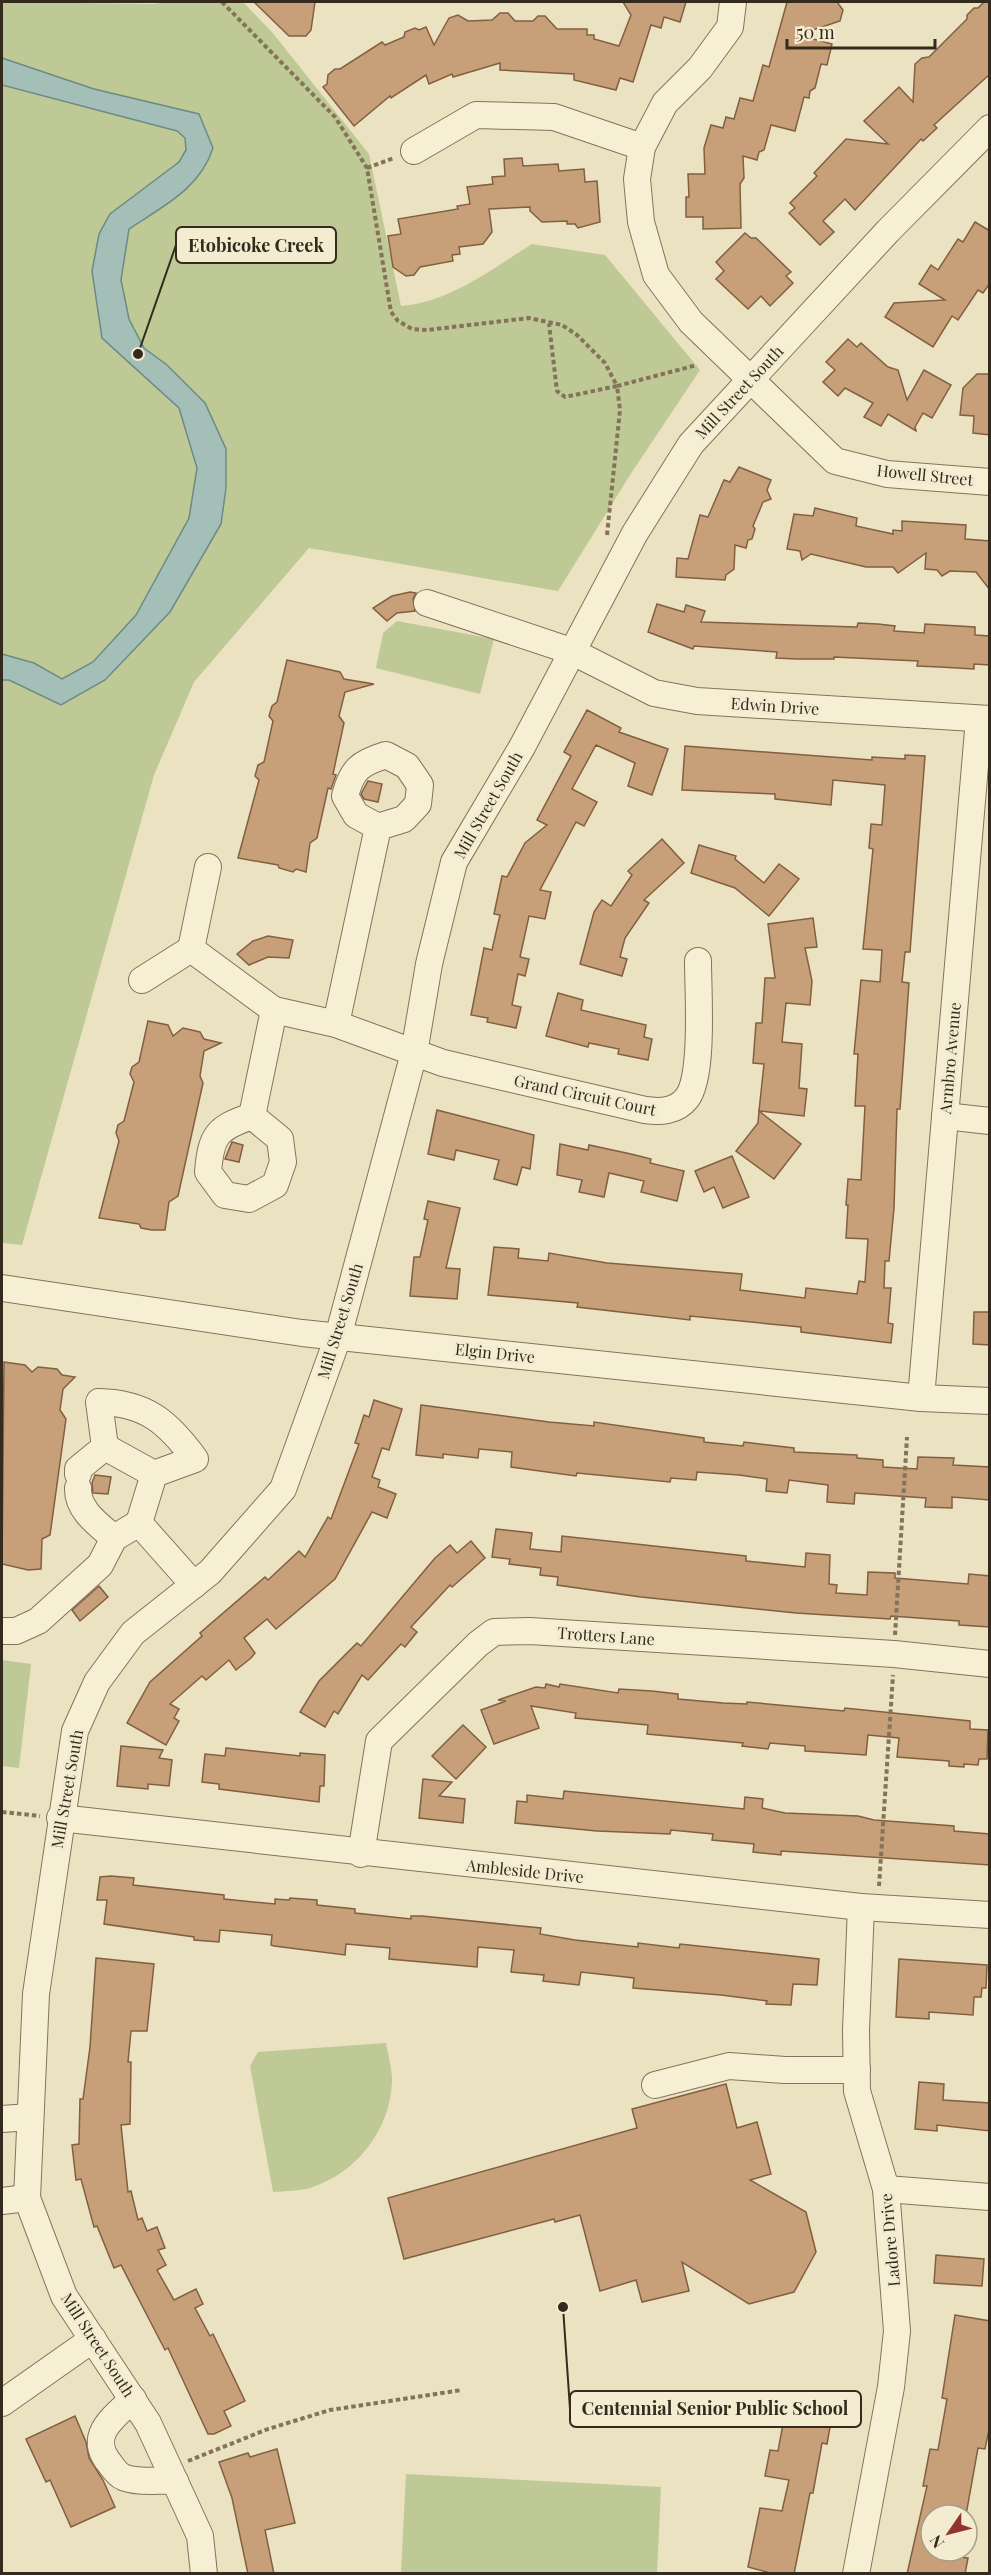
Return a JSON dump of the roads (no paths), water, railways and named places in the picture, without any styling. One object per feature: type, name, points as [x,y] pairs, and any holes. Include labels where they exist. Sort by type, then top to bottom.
[{"type":"street","points":[[414,151],[476,115],[554,117],[642,147],[665,103],[700,68],[730,27],[733,2]]},
{"type":"street","name":"Mill Street South","points":[[204,2574],[200,2536],[148,2422],[64,2296],[27,2198],[36,1994],[60,1818],[75,1731],[97,1682],[133,1634],[210,1572],[283,1489],[338,1337],[414,1053],[429,964],[454,862],[522,747],[634,533],[691,444],[888,231],[990,128]]},
{"type":"street","name":"Howell Street","points":[[642,147],[638,178],[640,222],[657,275],[691,322],[749,381],[835,461],[887,474],[990,482]]},
{"type":"street","name":"Edwin Drive","points":[[426,603],[571,651],[654,693],[697,701],[984,719]]},
{"type":"street","name":"Armbro Avenue","points":[[921,1398],[945,1116],[984,719]]},
{"type":"street","points":[[336,1024],[378,827]]},
{"type":"street","points":[[142,980],[191,949],[208,867]]},
{"type":"street","points":[[191,949],[274,1010],[252,1116]]},
{"type":"street","name":"Grand Circuit Court","points":[[274,1010],[336,1024],[454,1066],[645,1110],[666,1112],[686,1099],[697,1074],[698,961]]},
{"type":"street","points":[[945,1116],[990,1121]]},
{"type":"street","name":"Elgin Drive","points":[[2,1288],[338,1337],[921,1398],[990,1401]]},
{"type":"street","points":[[105,1447],[99,1402],[124,1403],[150,1413],[177,1434],[195,1458],[154,1474]]},
{"type":"street","points":[[105,1447],[154,1474]]},
{"type":"street","points":[[105,1447],[78,1469],[77,1498],[90,1517],[114,1538]]},
{"type":"street","points":[[2,1631],[16,1631],[38,1621],[100,1565],[114,1538],[139,1523],[154,1474]]},
{"type":"street","points":[[139,1523],[194,1585]]},
{"type":"street","name":"Trotters Lane","points":[[361,1854],[379,1741],[478,1644],[494,1632],[530,1630],[894,1654],[990,1664]]},
{"type":"street","name":"Ambleside Drive","points":[[60,1818],[361,1854],[861,1907],[990,1915]]},
{"type":"street","name":"Ladore Drive","points":[[856,2574],[891,2387],[897,2331],[886,2189],[857,2091],[856,2030],[861,1907]]},
{"type":"street","points":[[655,2085],[729,2066],[785,2070],[857,2070]]},
{"type":"street","points":[[2,2118],[30,2117]]},
{"type":"street","points":[[886,2189],[990,2197]]},
{"type":"street","points":[[2,2201],[27,2198]]},
{"type":"street","points":[[2,2403],[93,2339]]},
{"type":"street","points":[[133,2399],[106,2424],[100,2443],[103,2454],[124,2478],[172,2475]]},
{"type":"water","points":[[2,58],[94,89],[199,114],[213,148],[207,162],[190,186],[129,229],[121,280],[129,319],[144,348],[167,365],[205,403],[226,449],[226,488],[221,524],[170,612],[105,680],[61,705],[9,680],[2,680],[2,654],[34,663],[62,679],[93,662],[136,615],[189,518],[197,468],[179,408],[102,338],[92,271],[99,234],[110,214],[179,162],[186,150],[185,138],[177,131],[2,85]]},
{"type":"place","name":"Etobicoke Creek","points":[[138,354]]},
{"type":"place","name":"Centennial Senior Public School","points":[[563,2307]]}]
